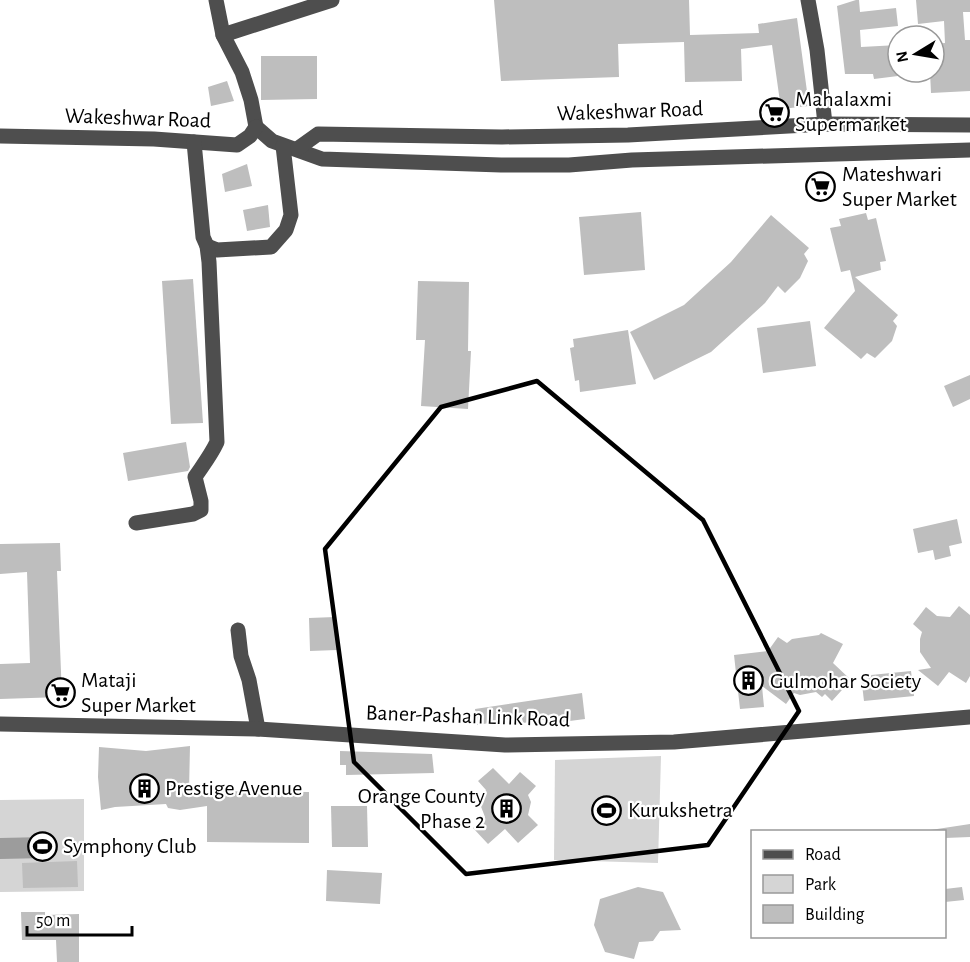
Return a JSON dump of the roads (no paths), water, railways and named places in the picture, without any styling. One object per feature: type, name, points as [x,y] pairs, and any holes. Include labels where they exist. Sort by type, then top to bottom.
[{"type":"street","points":[[216,0],[223,35],[242,72],[251,100],[256,127],[272,141],[322,159],[569,165],[666,158],[970,150]]},
{"type":"street","points":[[223,35],[332,0]]},
{"type":"street","points":[[808,0],[817,50],[825,124]]},
{"type":"street","name":"Wakeshwar Road","points":[[290,147],[318,134],[502,137],[628,135],[825,124],[970,124]]},
{"type":"street","name":"Wakeshwar Road","points":[[0,136],[237,145],[250,136],[256,127]]},
{"type":"street","points":[[501,165],[502,137]]},
{"type":"street","points":[[136,523],[193,514],[201,510],[195,477],[204,461],[210,456],[216,442],[207,246],[203,237],[194,142]]},
{"type":"street","points":[[207,246],[217,250],[271,247],[286,230],[291,214],[290,147]]},
{"type":"street","points":[[238,630],[241,656],[249,680],[258,729]]},
{"type":"street","name":"Baner-Pashan Link Road","points":[[0,724],[258,729],[505,745],[674,742],[970,717]]},
{"type":"place","name":"Mahalaxmi Supermarket","points":[[774,112]]},
{"type":"place","name":"Mateshwari Super Market","points":[[821,187]]},
{"type":"place","name":"Gulmohar Society","points":[[749,681]]},
{"type":"place","name":"Mataji Super Market","points":[[60,693]]},
{"type":"place","name":"Prestige Avenue","points":[[144,788]]},
{"type":"place","name":"Orange County Phase 2","points":[[506,809]]},
{"type":"place","name":"Kurukshetra","points":[[607,810]]},
{"type":"place","name":"Symphony Club","points":[[42,846]]}]
